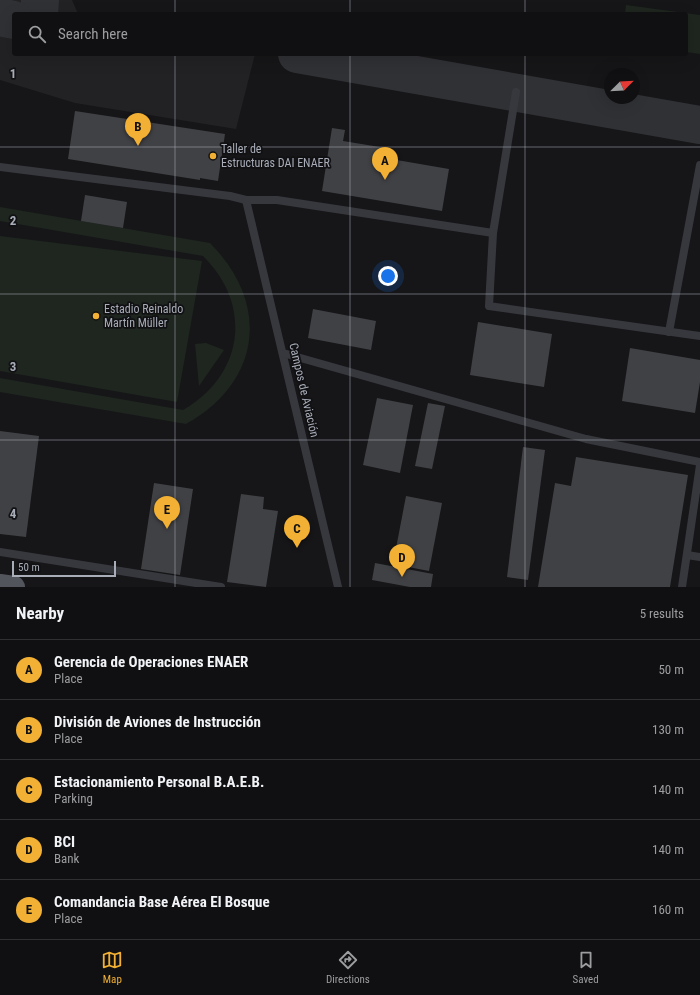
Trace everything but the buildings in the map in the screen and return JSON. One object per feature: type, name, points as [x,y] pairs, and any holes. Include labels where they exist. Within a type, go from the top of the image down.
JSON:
[{"type":"main road","points":[[0,585],[14,587]]},
{"type":"lane","points":[[516,92],[493,233],[489,306],[700,336]]},
{"type":"lane","points":[[669,332],[700,165]]},
{"type":"lane","points":[[0,167],[230,196],[246,200],[277,200],[493,233]]},
{"type":"lane","name":"Campos de Aviación","points":[[246,200],[338,587]]},
{"type":"lane","points":[[283,353],[586,439],[700,464],[682,587]]},
{"type":"lane","points":[[0,552],[221,587]]},
{"type":"lane","points":[[687,555],[700,558]]},
{"type":"shaded area","points":[[0,0],[72,0],[77,12],[12,12],[12,56],[254,56],[236,129],[75,103],[0,80]]},
{"type":"shaded area","points":[[626,5],[678,12],[625,12]]},
{"type":"shaded area","points":[[688,13],[700,15],[700,54],[688,52]]},
{"type":"shaded area","points":[[0,207],[210,243],[230,267],[243,291],[249,316],[249,341],[243,364],[230,387],[211,407],[186,424],[0,392],[0,378],[183,410],[203,395],[219,378],[229,359],[235,338],[235,317],[230,296],[219,275],[203,256],[0,221]]},
{"type":"shaded area","name":"Estadio Reinaldo Martín Müller","points":[[0,236],[202,261],[177,402],[0,371]]},
{"type":"shaded area","points":[[206,343],[224,350],[199,386],[195,344]]},
{"type":"taxiway","points":[[39,12],[40,0]]},
{"type":"taxiway","points":[[0,17],[12,20]]},
{"type":"taxiway","points":[[308,56],[700,125]]},
{"type":"place","name":"División de Aviones de Instrucción","points":[[138,146]]},
{"type":"place","name":"Taller de Estructuras DAI ENAER","points":[[213,156]]},
{"type":"place","name":"Gerencia de Operaciones ENAER","points":[[385,180]]},
{"type":"place","name":"Estadio Reinaldo Martín Müller","points":[[96,316]]},
{"type":"place","name":"Comandancia Base Aérea El Bosque","points":[[167,529]]},
{"type":"place","name":"Estacionamiento Personal B.A.E.B.","points":[[297,548]]},
{"type":"place","name":"BCI","points":[[402,577]]}]
